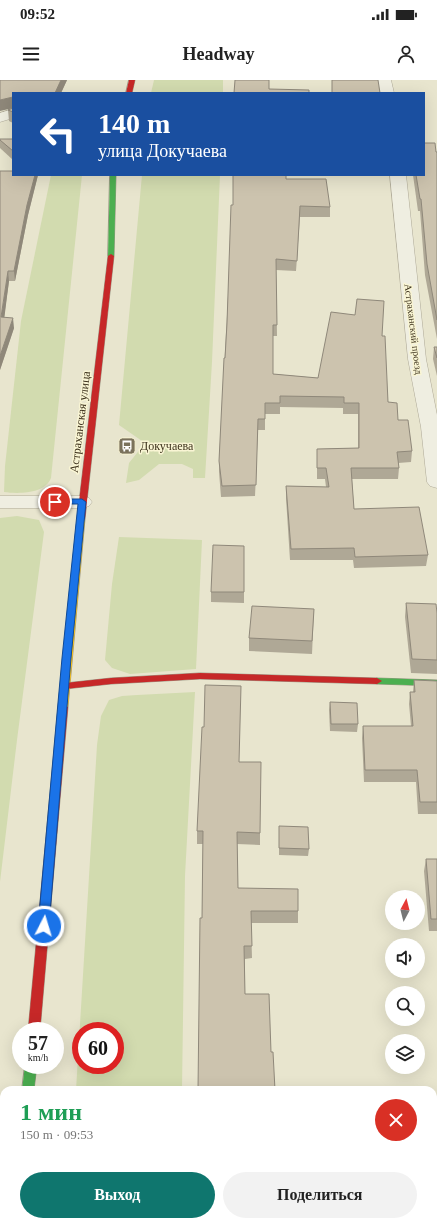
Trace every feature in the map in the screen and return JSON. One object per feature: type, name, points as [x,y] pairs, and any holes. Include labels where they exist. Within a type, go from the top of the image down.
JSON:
[{"type":"main road","points":[[129,92],[132,80]]},
{"type":"main road","name":"Астраханская улица","points":[[35,1022],[82,502],[112,248],[113,176]]},
{"type":"main road","points":[[65,686],[111,681],[200,676],[437,682]]},
{"type":"main road","points":[[28,1086],[29,1074]]},
{"type":"street","points":[[384,80],[387,92]]},
{"type":"street","points":[[0,118],[12,113]]},
{"type":"street","name":"Астраханский проезд","points":[[398,176],[416,359],[430,426],[437,482]]},
{"type":"street","points":[[0,502],[82,502]]},
{"type":"green space","points":[[154,80],[223,80],[223,92],[151,92]]},
{"type":"green space","points":[[51,176],[82,176],[51,478],[48,483],[37,490],[16,493],[4,492],[5,466],[21,321]]},
{"type":"green space","points":[[142,176],[220,176],[212,362],[205,478],[193,478],[193,469],[182,464],[159,464],[139,480],[126,483],[129,463],[141,448],[142,441],[119,425]]},
{"type":"green space","points":[[17,516],[39,520],[44,532],[0,882],[0,518]]},
{"type":"green space","points":[[119,537],[202,540],[196,669],[130,674],[112,668],[105,660],[112,584]]},
{"type":"green space","points":[[195,692],[185,876],[182,1086],[76,1086],[77,1074],[124,1074],[124,1022],[80,1022],[97,745],[101,716],[109,700],[122,696]]},
{"type":"building","points":[[0,80],[61,80],[55,92],[12,92],[12,97],[0,100]]},
{"type":"building","points":[[235,80],[269,80],[269,89],[309,90],[309,92],[234,92]]},
{"type":"building","points":[[332,80],[378,80],[380,92],[332,92]]},
{"type":"building","points":[[12,139],[12,150],[0,140]]},
{"type":"building","points":[[425,143],[435,143],[437,152],[437,320],[427,264],[416,176],[425,176]]},
{"type":"building","points":[[0,171],[12,171],[12,176],[35,176],[27,205],[14,271],[8,271],[1,317],[13,318],[0,356]]},
{"type":"building","points":[[233,176],[286,176],[286,179],[326,179],[330,207],[300,206],[297,261],[276,259],[277,325],[273,325],[273,374],[318,378],[331,312],[355,315],[357,299],[384,301],[382,336],[385,336],[388,402],[397,403],[398,420],[408,420],[412,451],[397,452],[399,468],[351,468],[354,509],[419,507],[428,555],[355,557],[354,548],[291,549],[286,486],[329,487],[326,468],[317,468],[317,449],[359,448],[359,403],[344,403],[344,397],[280,396],[280,403],[265,403],[265,419],[258,419],[256,485],[222,486],[219,461],[227,323],[231,205],[233,205]]},
{"type":"building","points":[[434,347],[437,347],[437,358]]},
{"type":"building","points":[[213,545],[244,546],[244,592],[211,592]]},
{"type":"building","points":[[406,603],[436,604],[437,660],[412,659]]},
{"type":"building","points":[[252,606],[314,609],[312,641],[249,638]]},
{"type":"building","points":[[414,680],[437,681],[437,802],[420,802],[417,770],[365,770],[363,726],[413,726],[410,692],[415,692]]},
{"type":"building","points":[[205,685],[241,686],[239,762],[261,762],[260,833],[237,832],[238,888],[298,889],[298,911],[251,911],[252,946],[244,946],[245,994],[269,994],[271,1052],[273,1052],[275,1086],[198,1086],[200,918],[202,918],[203,831],[197,831],[202,727],[204,727]]},
{"type":"building","points":[[330,702],[357,703],[358,724],[331,724]]},
{"type":"building","points":[[279,826],[308,827],[309,849],[279,848]]},
{"type":"building","points":[[426,859],[437,859],[437,919],[431,919]]},
{"type":"traffic: fast","points":[[111,256],[113,176]]},
{"type":"traffic: fast","points":[[377,681],[437,683]]},
{"type":"traffic: fast","points":[[28,1086],[30,1074]]},
{"type":"traffic: slow","points":[[63,707],[81,519]]},
{"type":"traffic: jam","points":[[129,92],[132,80]]},
{"type":"traffic: jam","points":[[81,519],[111,256]]},
{"type":"traffic: jam","points":[[65,686],[111,681],[200,676],[377,681]]},
{"type":"traffic: jam","points":[[35,1022],[63,707]]},
{"type":"place","name":"Докучаева","points":[[127,446]]},
{"type":"route","points":[[44,926],[62,708],[82,502],[55,502]]}]
